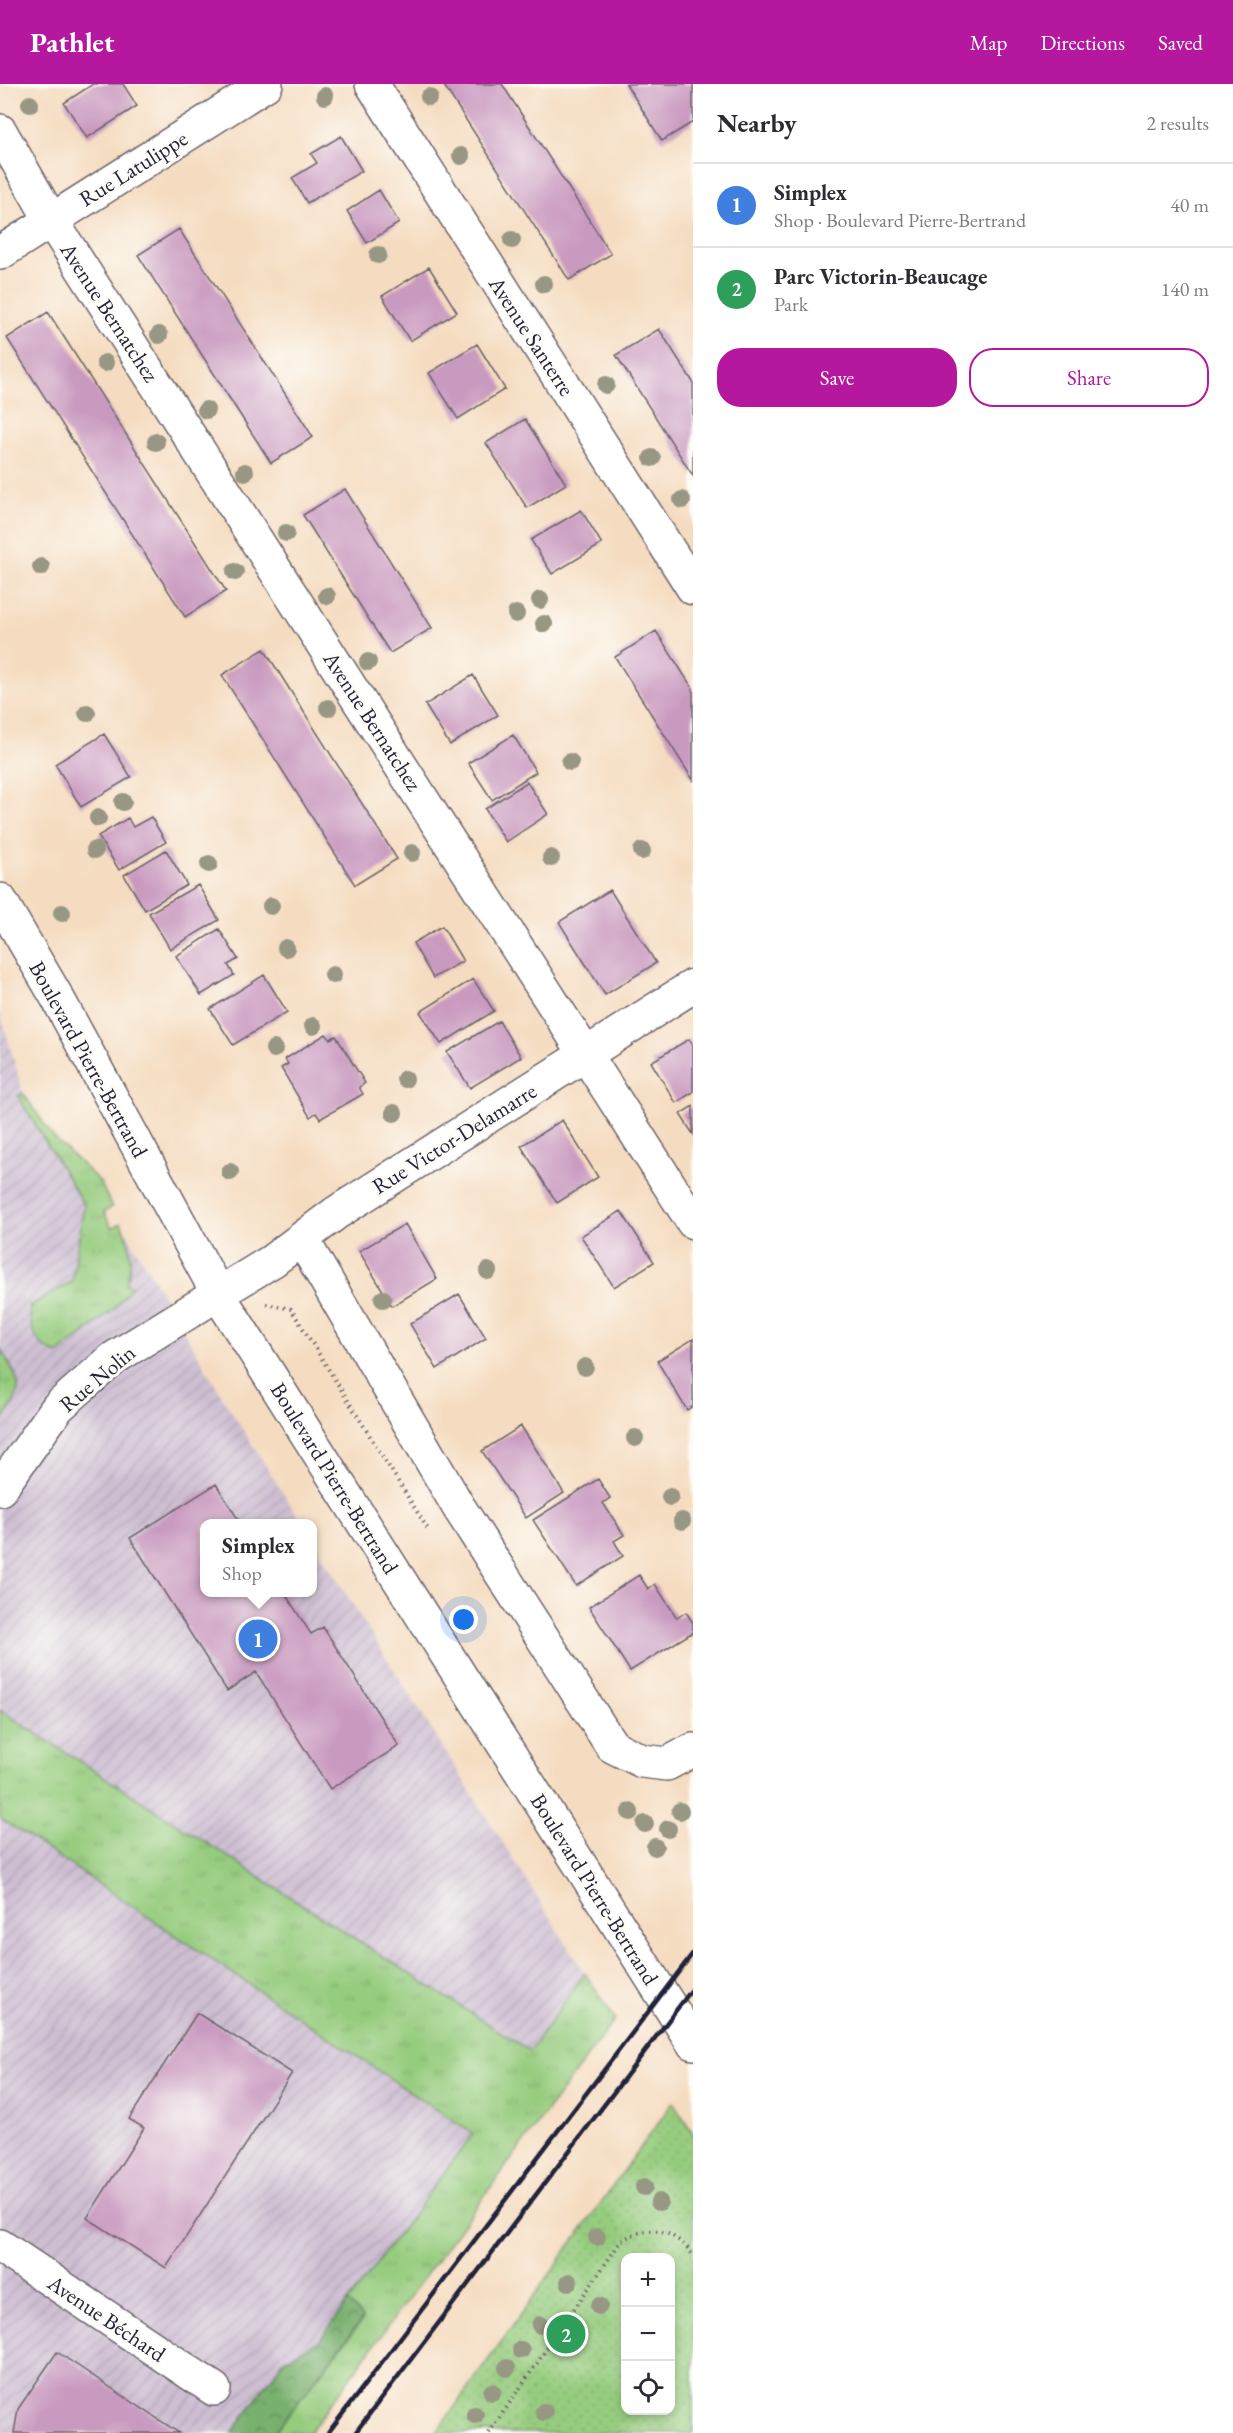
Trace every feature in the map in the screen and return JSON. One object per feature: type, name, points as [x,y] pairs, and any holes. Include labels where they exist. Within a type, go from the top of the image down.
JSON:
[{"type":"street","name":"Rue Latulippe","points":[[0,253],[266,84]]},
{"type":"street","name":"Avenue Santerre","points":[[372,84],[693,588]]},
{"type":"street","name":"Avenue Bernatchez","points":[[0,131],[51,220],[693,1222]]},
{"type":"street","name":"Boulevard Pierre-Bertrand","points":[[0,900],[58,999],[218,1294],[693,2043]]},
{"type":"street","name":"Rue Victor-Delamarre","points":[[218,1294],[302,1239],[336,1213],[693,987]]},
{"type":"street","points":[[302,1239],[458,1506],[612,1746],[642,1761],[667,1764],[693,1750]]},
{"type":"street","name":"Rue Nolin","points":[[0,1489],[58,1407],[114,1358],[218,1294]]},
{"type":"street","name":"Avenue Béchard","points":[[0,2246],[214,2389]]},
{"type":"path","points":[[291,1310],[429,1531]]},
{"type":"path","points":[[489,2433],[621,2241],[635,2232],[658,2230],[681,2240],[693,2255]]},
{"type":"shaded area","points":[[0,1011],[23,1093],[53,1137],[100,1182],[112,1207],[104,1212],[112,1227],[121,1223],[226,1403],[299,1519],[200,1519],[200,1597],[317,1597],[317,1548],[585,1973],[531,2051],[0,1710]]},
{"type":"shaded area","points":[[0,1818],[473,2135],[319,2341],[283,2361],[232,2433],[0,2433]]},
{"type":"green space","points":[[23,1093],[53,1137],[100,1182],[112,1207],[104,1212],[112,1228],[121,1223],[130,1253],[130,1268],[126,1284],[132,1286],[114,1309],[58,1354],[44,1347],[35,1336],[30,1306],[72,1282],[84,1205],[18,1096]]},
{"type":"green space","points":[[0,1348],[17,1379],[18,1386],[14,1402],[0,1425]]},
{"type":"green space","points":[[0,1710],[530,2051],[585,1973],[615,2019],[309,2433],[274,2433],[363,2319],[348,2302],[473,2134],[0,1818]]},
{"type":"green space","points":[[673,2102],[693,2133],[693,2433],[436,2433]]},
{"type":"green space","points":[[348,2302],[363,2318],[274,2433],[232,2433],[283,2361],[319,2341]]},
{"type":"building","points":[[93,84],[123,84],[137,106],[87,138],[64,103]]},
{"type":"building","points":[[443,84],[502,84],[611,254],[569,280]]},
{"type":"building","points":[[626,84],[693,84],[693,122],[662,141]]},
{"type":"building","points":[[341,136],[362,171],[307,203],[292,178],[317,163],[311,154]]},
{"type":"building","points":[[379,190],[399,223],[367,243],[347,211]]},
{"type":"building","points":[[179,229],[313,437],[271,463],[138,255]]},
{"type":"building","points":[[429,267],[457,312],[410,341],[382,296]]},
{"type":"building","points":[[48,312],[226,591],[185,617],[7,338]]},
{"type":"building","points":[[659,329],[693,382],[693,476],[616,355]]},
{"type":"building","points":[[477,344],[505,389],[458,419],[429,373]]},
{"type":"building","points":[[525,419],[566,484],[527,508],[486,443]]},
{"type":"building","points":[[345,489],[432,628],[390,653],[303,515]]},
{"type":"building","points":[[581,510],[602,544],[552,574],[531,540]]},
{"type":"building","points":[[656,631],[693,689],[693,780],[615,657]]},
{"type":"building","points":[[264,649],[397,859],[355,885],[222,675]]},
{"type":"building","points":[[473,675],[498,715],[450,745],[425,705]]},
{"type":"building","points":[[104,734],[131,777],[81,807],[55,764]]},
{"type":"building","points":[[513,735],[536,772],[492,800],[468,763]]},
{"type":"building","points":[[527,782],[548,814],[506,842],[485,809]]},
{"type":"building","points":[[151,817],[166,842],[119,870],[98,836],[128,818],[133,827]]},
{"type":"building","points":[[166,850],[187,885],[145,910],[124,875]]},
{"type":"building","points":[[198,885],[219,920],[170,949],[149,913]]},
{"type":"building","points":[[610,890],[656,963],[605,995],[559,922]]},
{"type":"building","points":[[442,926],[463,961],[433,978],[413,943]]},
{"type":"building","points":[[219,929],[238,959],[228,965],[234,975],[201,995],[176,956]]},
{"type":"building","points":[[264,975],[287,1012],[233,1045],[210,1009]]},
{"type":"building","points":[[473,979],[494,1011],[441,1044],[420,1012]]},
{"type":"building","points":[[499,1021],[521,1057],[470,1088],[447,1052]]},
{"type":"building","points":[[326,1034],[330,1039],[336,1036],[365,1083],[359,1087],[363,1094],[320,1119],[316,1113],[310,1117],[281,1068],[288,1064],[285,1059]]},
{"type":"building","points":[[689,1039],[693,1045],[693,1092],[676,1103],[651,1062]]},
{"type":"building","points":[[693,1106],[693,1134],[680,1114]]},
{"type":"building","points":[[562,1120],[598,1177],[557,1203],[521,1146]]},
{"type":"building","points":[[621,1211],[654,1262],[614,1287],[581,1236]]},
{"type":"building","points":[[405,1224],[437,1279],[392,1306],[359,1251]]},
{"type":"building","points":[[459,1294],[486,1338],[437,1369],[410,1324]]},
{"type":"building","points":[[693,1339],[693,1406],[687,1410],[657,1361]]},
{"type":"building","points":[[521,1426],[564,1493],[526,1518],[482,1451]]},
{"type":"building","points":[[598,1479],[610,1498],[603,1503],[624,1535],[614,1541],[623,1556],[576,1586],[533,1520]]},
{"type":"building","points":[[216,1484],[238,1519],[200,1519],[200,1597],[287,1597],[311,1634],[323,1627],[399,1746],[330,1789],[256,1672],[227,1691],[130,1538]]},
{"type":"building","points":[[639,1575],[648,1589],[655,1584],[677,1618],[686,1612],[693,1623],[693,1632],[630,1671],[589,1607]]},
{"type":"building","points":[[197,2013],[292,2073],[166,2268],[87,2218],[144,2128],[129,2119]]},
{"type":"building","points":[[57,2352],[179,2433],[14,2433],[18,2409]]},
{"type":"railway","points":[[328,2433],[693,1953]]},
{"type":"railway","points":[[355,2433],[693,1988]]},
{"type":"place","name":"Simplex","points":[[258,1639]]},
{"type":"place","name":"Parc Victorin-Beaucage","points":[[566,2334]]}]
